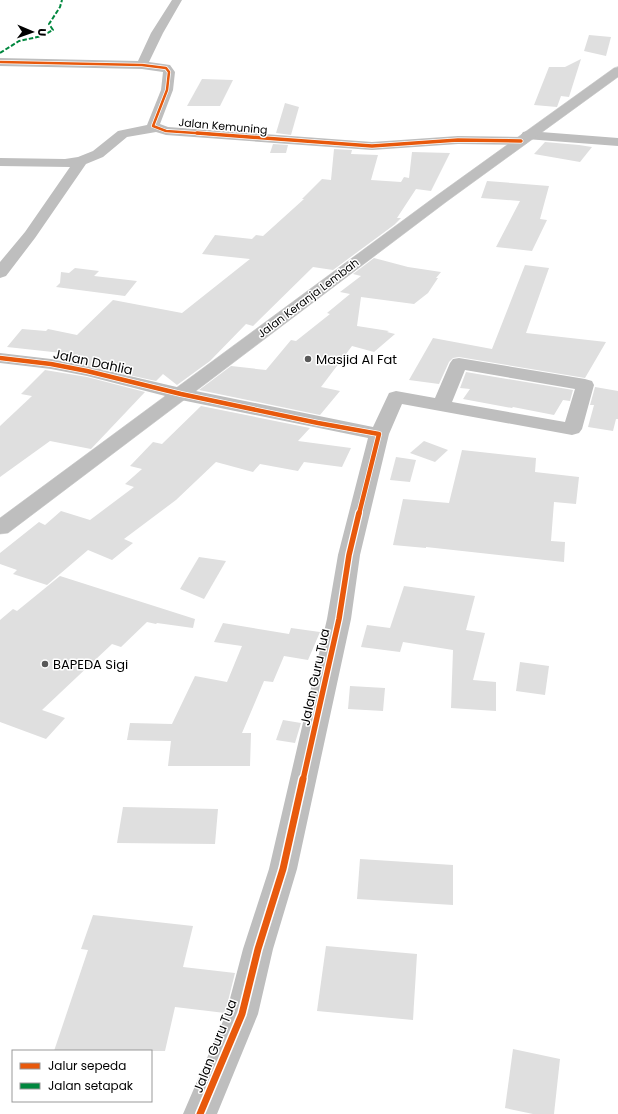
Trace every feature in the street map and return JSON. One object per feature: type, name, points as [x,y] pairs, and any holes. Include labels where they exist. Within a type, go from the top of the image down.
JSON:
[{"type":"street","points":[[142,65],[157,33],[177,0]]},
{"type":"street","points":[[0,62],[142,65],[163,68],[169,72],[167,90],[153,126],[154,128]]},
{"type":"street","name":"Jalan Keranja Lembah","points":[[0,528],[397,231],[618,71]]},
{"type":"street","name":"Jalan Kemuning","points":[[0,162],[65,163],[81,161],[98,154],[123,134],[154,128],[182,132],[365,146],[458,140],[525,138],[618,142]]},
{"type":"street","points":[[0,273],[30,235],[81,161]]},
{"type":"street","name":"Jalan Dahlia","points":[[0,358],[51,364],[87,371],[181,394]]},
{"type":"street","points":[[459,363],[585,385],[572,429],[441,406],[459,363]]},
{"type":"street","points":[[181,394],[318,424],[379,434]]},
{"type":"street","name":"Jalan Guru Tua","points":[[200,1114],[242,1014],[258,949],[283,869],[339,619],[350,555],[379,434],[396,397],[441,406]]},
{"type":"building","points":[[589,35],[611,37],[606,56],[584,51]]},
{"type":"building","points":[[581,59],[569,97],[561,96],[557,107],[534,105],[549,67],[565,67]]},
{"type":"building","points":[[202,79],[233,80],[220,106],[187,106]]},
{"type":"building","points":[[285,103],[299,107],[291,135],[276,133]]},
{"type":"building","points":[[545,142],[592,147],[580,162],[534,154]]},
{"type":"building","points":[[273,144],[288,145],[286,153],[270,153]]},
{"type":"building","points":[[334,149],[352,150],[351,154],[378,155],[371,180],[401,182],[404,177],[409,178],[412,152],[450,153],[431,191],[416,189],[397,218],[401,218],[394,225],[333,270],[313,267],[253,326],[246,324],[210,361],[177,385],[163,374],[156,381],[56,359],[62,353],[7,347],[22,329],[46,331],[48,329],[77,335],[113,300],[182,313],[250,259],[202,254],[215,235],[252,239],[256,235],[263,236],[304,199],[302,199],[322,179],[331,180]]},
{"type":"building","points":[[487,181],[549,186],[540,219],[547,220],[532,251],[496,247],[520,201],[481,198]]},
{"type":"building","points":[[374,258],[408,267],[441,272],[428,293],[414,304],[361,297],[357,326],[389,331],[387,332],[395,334],[374,352],[352,346],[321,387],[340,391],[320,415],[199,390],[231,366],[266,370],[291,340],[296,341],[330,314],[327,313],[350,294],[340,292],[361,276],[353,274]]},
{"type":"building","points":[[525,265],[549,268],[526,333],[606,342],[585,378],[459,357],[453,358],[449,362],[439,384],[409,380],[433,338],[492,349]]},
{"type":"building","points":[[75,268],[99,271],[94,276],[137,281],[125,296],[56,287],[60,283],[61,272],[69,273]]},
{"type":"building","points":[[45,370],[87,377],[145,392],[91,449],[50,441],[0,477],[0,426],[32,396],[21,394]]},
{"type":"building","points":[[466,372],[573,390],[570,401],[563,400],[554,415],[512,408],[463,399],[470,389],[460,388]]},
{"type":"building","points":[[595,387],[618,391],[618,419],[616,419],[613,431],[588,427],[594,405],[590,405]]},
{"type":"building","points":[[201,406],[310,428],[298,441],[351,448],[342,467],[304,462],[298,471],[260,464],[253,472],[216,462],[176,500],[124,539],[133,543],[112,560],[88,550],[47,585],[13,574],[17,570],[0,564],[0,553],[39,522],[45,525],[61,511],[90,520],[134,487],[125,484],[142,469],[130,466],[153,442],[162,444]]},
{"type":"building","points":[[424,441],[448,450],[435,462],[410,453]]},
{"type":"building","points":[[462,450],[536,458],[535,472],[579,477],[576,504],[554,502],[551,541],[565,542],[564,562],[426,547],[393,545],[403,499],[449,503]]},
{"type":"building","points":[[396,457],[416,460],[410,482],[390,480]]},
{"type":"building","points":[[199,557],[226,561],[204,599],[180,589]]},
{"type":"building","points":[[60,576],[195,619],[193,628],[147,622],[121,647],[112,644],[42,710],[65,718],[46,739],[0,722],[0,620],[13,609],[17,611]]},
{"type":"building","points":[[404,586],[475,596],[466,630],[485,633],[473,680],[496,682],[496,711],[451,708],[453,650],[403,642],[400,652],[361,647],[367,625],[390,628]]},
{"type":"building","points":[[223,623],[289,634],[291,628],[320,632],[308,660],[284,656],[273,682],[264,681],[242,733],[251,733],[250,766],[168,766],[171,741],[127,740],[130,723],[172,724],[195,676],[227,682],[242,646],[214,642]]},
{"type":"building","points":[[520,662],[549,666],[545,695],[516,691]]},
{"type":"building","points":[[350,686],[385,688],[383,711],[348,709]]},
{"type":"building","points":[[283,720],[301,723],[295,743],[276,740]]},
{"type":"building","points":[[123,807],[218,809],[215,844],[117,843]]},
{"type":"building","points":[[360,859],[453,865],[453,905],[357,899]]},
{"type":"building","points":[[93,915],[193,926],[183,967],[235,973],[225,1013],[175,1007],[165,1051],[54,1050],[88,950],[81,949]]},
{"type":"building","points":[[326,946],[417,954],[413,1020],[317,1011]]},
{"type":"building","points":[[513,1049],[560,1059],[554,1114],[533,1114],[505,1108]]},
{"type":"marked path","points":[[0,53],[19,41],[50,33],[53,30],[49,24],[50,21],[60,7],[62,0]]},
{"type":"cycle path","points":[[0,62],[142,65],[166,68],[169,72],[167,90],[153,126],[166,131],[372,146],[458,140],[521,141]]},
{"type":"cycle path","points":[[0,358],[51,364],[87,371],[181,394],[318,423],[379,434],[349,555],[339,619],[283,869],[258,949],[242,1014],[200,1114]]},
{"type":"place","name":"Masjid Al Fat","points":[[308,359]]},
{"type":"place","name":"BAPEDA Sigi","points":[[45,664]]}]
